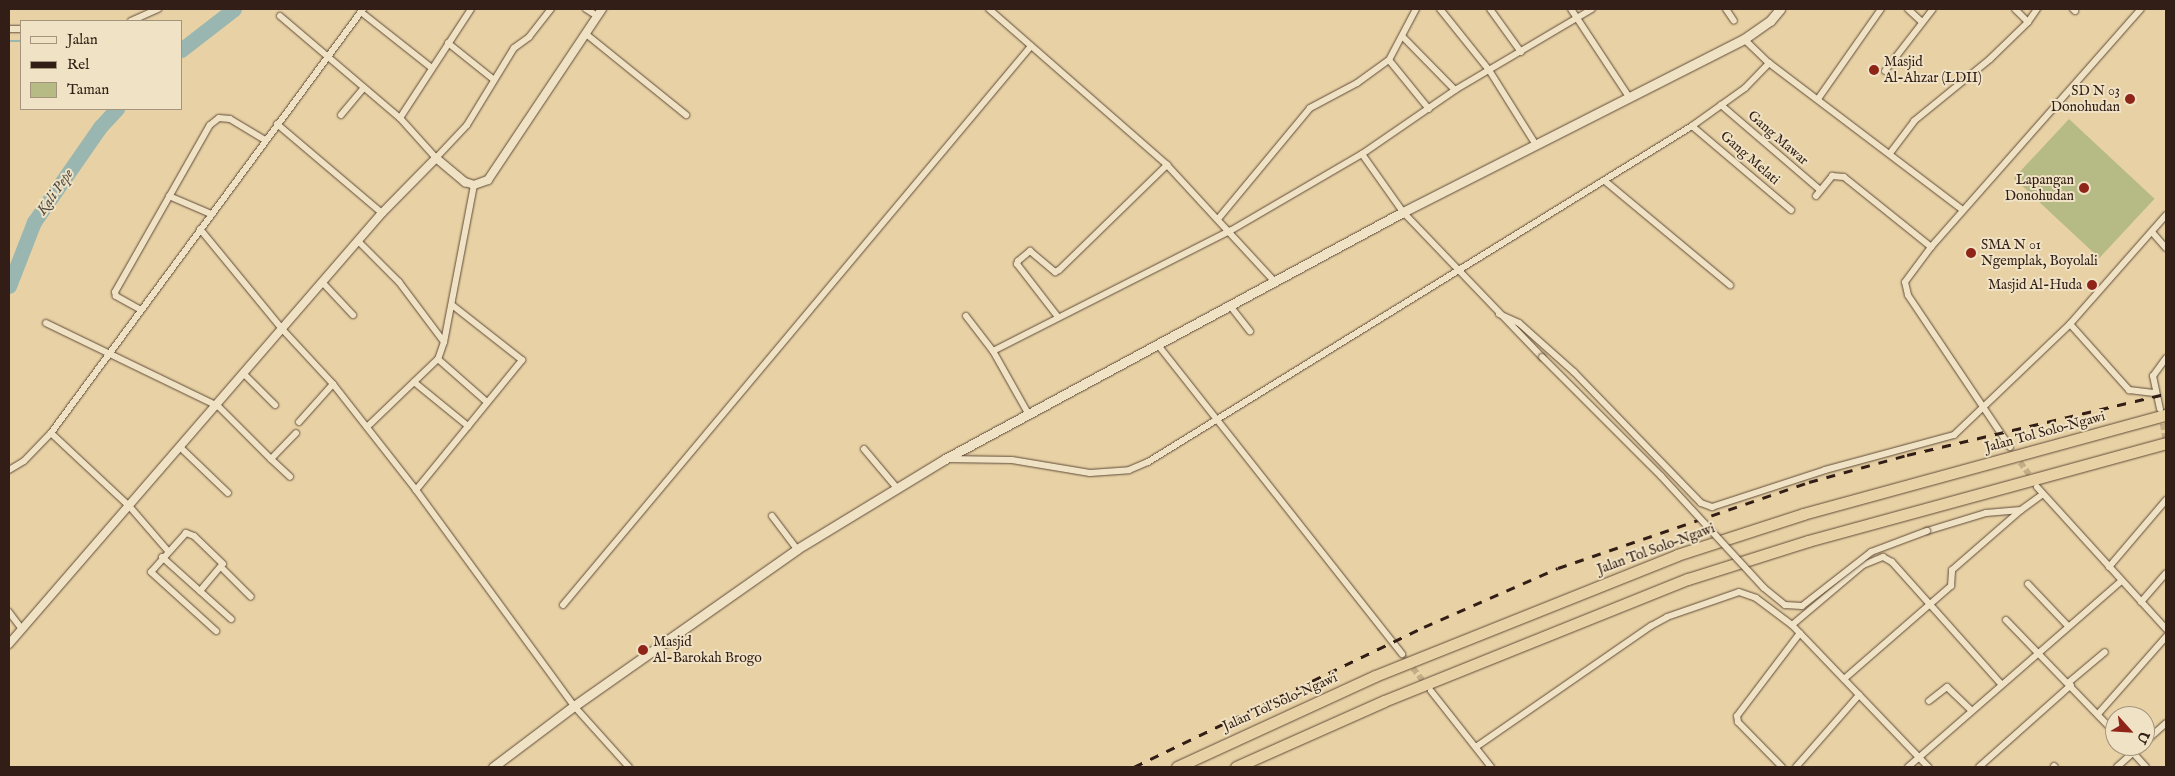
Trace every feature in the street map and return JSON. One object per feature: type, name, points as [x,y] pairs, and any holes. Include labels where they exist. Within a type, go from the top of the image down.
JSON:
[{"type":"highway","name":"Jalan Tol Solo–Ngawi","points":[[1177,767],[1375,676],[1677,555],[1803,514],[2163,412]]},
{"type":"highway","points":[[1236,767],[1384,701],[1688,579],[1808,541],[2166,443]]},
{"type":"main road","points":[[493,767],[574,706],[798,549],[945,459],[1028,413],[1231,307],[1274,281],[1403,212],[1744,38],[1770,21],[1780,9]]},
{"type":"street","points":[[133,20],[158,9]]},
{"type":"street","points":[[400,118],[471,9]]},
{"type":"street","points":[[9,644],[218,406],[382,213],[468,125],[493,79],[514,48],[529,37],[550,9]]},
{"type":"street","points":[[280,16],[400,118],[452,174],[474,185],[482,184],[494,173],[586,34],[599,12],[586,9]]},
{"type":"street","points":[[989,9],[1167,165],[1230,231],[1274,281]]},
{"type":"street","points":[[1218,219],[1310,108],[1357,82],[1389,60],[1403,37],[1416,9]]},
{"type":"street","points":[[1440,9],[1489,70],[1536,145]]},
{"type":"street","points":[[1490,9],[1521,52]]},
{"type":"street","points":[[1571,9],[1629,97]]},
{"type":"street","points":[[993,351],[1230,231],[1362,154],[1455,90],[1592,9]]},
{"type":"street","points":[[1726,9],[1734,22]]},
{"type":"street","points":[[1818,99],[1881,9]]},
{"type":"street","points":[[1908,9],[1922,22]]},
{"type":"street","points":[[1885,71],[1933,9]]},
{"type":"street","points":[[2015,9],[2028,22]]},
{"type":"street","points":[[1891,152],[1914,120],[1990,59],[2028,22],[2037,9]]},
{"type":"street","points":[[2010,447],[1905,288],[1908,275],[2141,9]]},
{"type":"street","points":[[9,470],[24,461],[51,433],[362,10],[432,68]]},
{"type":"street","points":[[586,34],[686,115]]},
{"type":"street","points":[[1403,37],[1455,90]]},
{"type":"street","points":[[1744,38],[1769,63],[1891,152],[1963,210]]},
{"type":"street","points":[[448,43],[493,79]]},
{"type":"street","points":[[563,606],[1031,46]]},
{"type":"street","points":[[1389,60],[1429,109]]},
{"type":"street","points":[[945,459],[1012,460],[1090,473],[1129,470],[1172,450],[1456,270],[1605,182],[1692,126],[1744,88],[1769,63]]},
{"type":"street","points":[[341,115],[364,88]]},
{"type":"street","name":"Gang Mawar","points":[[1720,105],[1817,192],[1832,176],[1844,177],[1931,247]]},
{"type":"street","points":[[141,310],[116,296],[115,292],[214,120],[230,119],[265,140]]},
{"type":"street","points":[[277,124],[382,213]]},
{"type":"street","name":"Gang Melati","points":[[1692,126],[1791,210]]},
{"type":"street","points":[[1362,154],[1403,212],[1456,270],[1661,476],[1764,588],[1785,605],[1802,606],[1871,552],[1928,531],[1986,513],[2020,510]]},
{"type":"street","points":[[1058,317],[1017,264],[1018,260],[1030,251],[1055,272],[1059,270],[1167,165]]},
{"type":"street","points":[[1605,182],[1730,285]]},
{"type":"street","points":[[367,427],[438,359],[452,306],[474,185]]},
{"type":"street","points":[[169,196],[212,214]]},
{"type":"street","points":[[1500,314],[1519,323],[1574,372],[1708,507],[1825,470],[1948,439],[1984,409],[2070,324],[2166,215]]},
{"type":"street","points":[[200,229],[283,330],[333,384],[416,490],[574,706],[629,767]]},
{"type":"street","points":[[2152,232],[2166,248]]},
{"type":"street","points":[[359,242],[399,282],[444,342]]},
{"type":"street","points":[[323,283],[353,315]]},
{"type":"street","points":[[416,490],[522,360],[452,306]]},
{"type":"street","points":[[1231,307],[1250,330]]},
{"type":"street","points":[[966,316],[993,351],[1028,413]]},
{"type":"street","points":[[46,323],[218,406],[290,477]]},
{"type":"street","points":[[2070,324],[2129,390],[2154,392]]},
{"type":"street","points":[[1158,345],[1402,654]]},
{"type":"street","points":[[2163,412],[2154,392],[2155,370],[2166,358]]},
{"type":"street","points":[[438,359],[487,402]]},
{"type":"street","points":[[244,374],[275,405]]},
{"type":"street","points":[[414,382],[468,426]]},
{"type":"street","points":[[299,422],[333,384]]},
{"type":"street","points":[[51,433],[130,507],[168,551]]},
{"type":"street","points":[[271,459],[296,433]]},
{"type":"street","points":[[181,448],[228,493]]},
{"type":"street","points":[[864,449],[896,488]]},
{"type":"street","points":[[2037,486],[2120,581],[2166,629]]},
{"type":"street","points":[[1844,679],[1928,602],[1951,586],[1952,570],[2020,510],[2043,494]]},
{"type":"street","points":[[2109,568],[2166,500]]},
{"type":"street","points":[[772,516],[798,549]]},
{"type":"street","points":[[200,591],[223,563],[190,533],[186,532],[152,568],[152,576],[216,631]]},
{"type":"street","points":[[162,557],[231,619]]},
{"type":"street","points":[[1792,624],[1863,565],[1877,558],[1892,562],[2001,684]]},
{"type":"street","points":[[221,567],[251,597]]},
{"type":"street","points":[[2141,602],[2166,573]]},
{"type":"street","points":[[1908,767],[2120,581]]},
{"type":"street","points":[[2028,584],[2068,626]]},
{"type":"street","points":[[1476,747],[1667,618],[1739,592],[1756,598],[1792,624],[1928,767]]},
{"type":"street","points":[[9,612],[22,629]]},
{"type":"street","points":[[2006,620],[2105,722]]},
{"type":"street","points":[[1782,767],[1736,719],[1739,712],[1800,633]]},
{"type":"street","points":[[2098,714],[2166,637]]},
{"type":"street","points":[[1979,767],[2105,652]]},
{"type":"street","points":[[1929,701],[1947,687],[1971,710]]},
{"type":"street","points":[[1431,691],[1491,767]]},
{"type":"street","points":[[1796,767],[1859,695]]},
{"type":"street","points":[[2155,733],[2166,723]]},
{"type":"street","points":[[2117,767],[2130,756]]},
{"type":"street","points":[[2136,756],[2146,767]]},
{"type":"green space","name":"Lapangan Donohudan","points":[[2069,119],[2155,199],[2099,258],[2014,178]]},
{"type":"waterway","name":"Kali Pepe","points":[[182,49],[234,9]]},
{"type":"waterway","points":[[9,41],[20,41]]},
{"type":"waterway","name":"Kali Pepe","points":[[9,286],[34,222],[100,127],[116,110]]},
{"type":"tunnel","points":[[2161,415],[2166,441]]},
{"type":"tunnel","points":[[2015,455],[2034,481]]},
{"type":"tunnel","points":[[1402,654],[1427,686]]},
{"type":"railway","points":[[1134,767],[1424,627],[1558,568],[1809,482],[1907,455],[2166,394]]},
{"type":"place","name":"Masjid Al-Ahzar (LDII)","points":[[1874,70]]},
{"type":"place","name":"SD N 03 Donohudan","points":[[2130,99]]},
{"type":"place","name":"Lapangan Donohudan","points":[[2084,188]]},
{"type":"place","name":"SMA N 01 Ngemplak, Boyolali","points":[[1971,253]]},
{"type":"place","name":"Masjid Al-Huda","points":[[2092,285]]},
{"type":"place","name":"Masjid Al-Barokah Brogo","points":[[643,650]]}]
